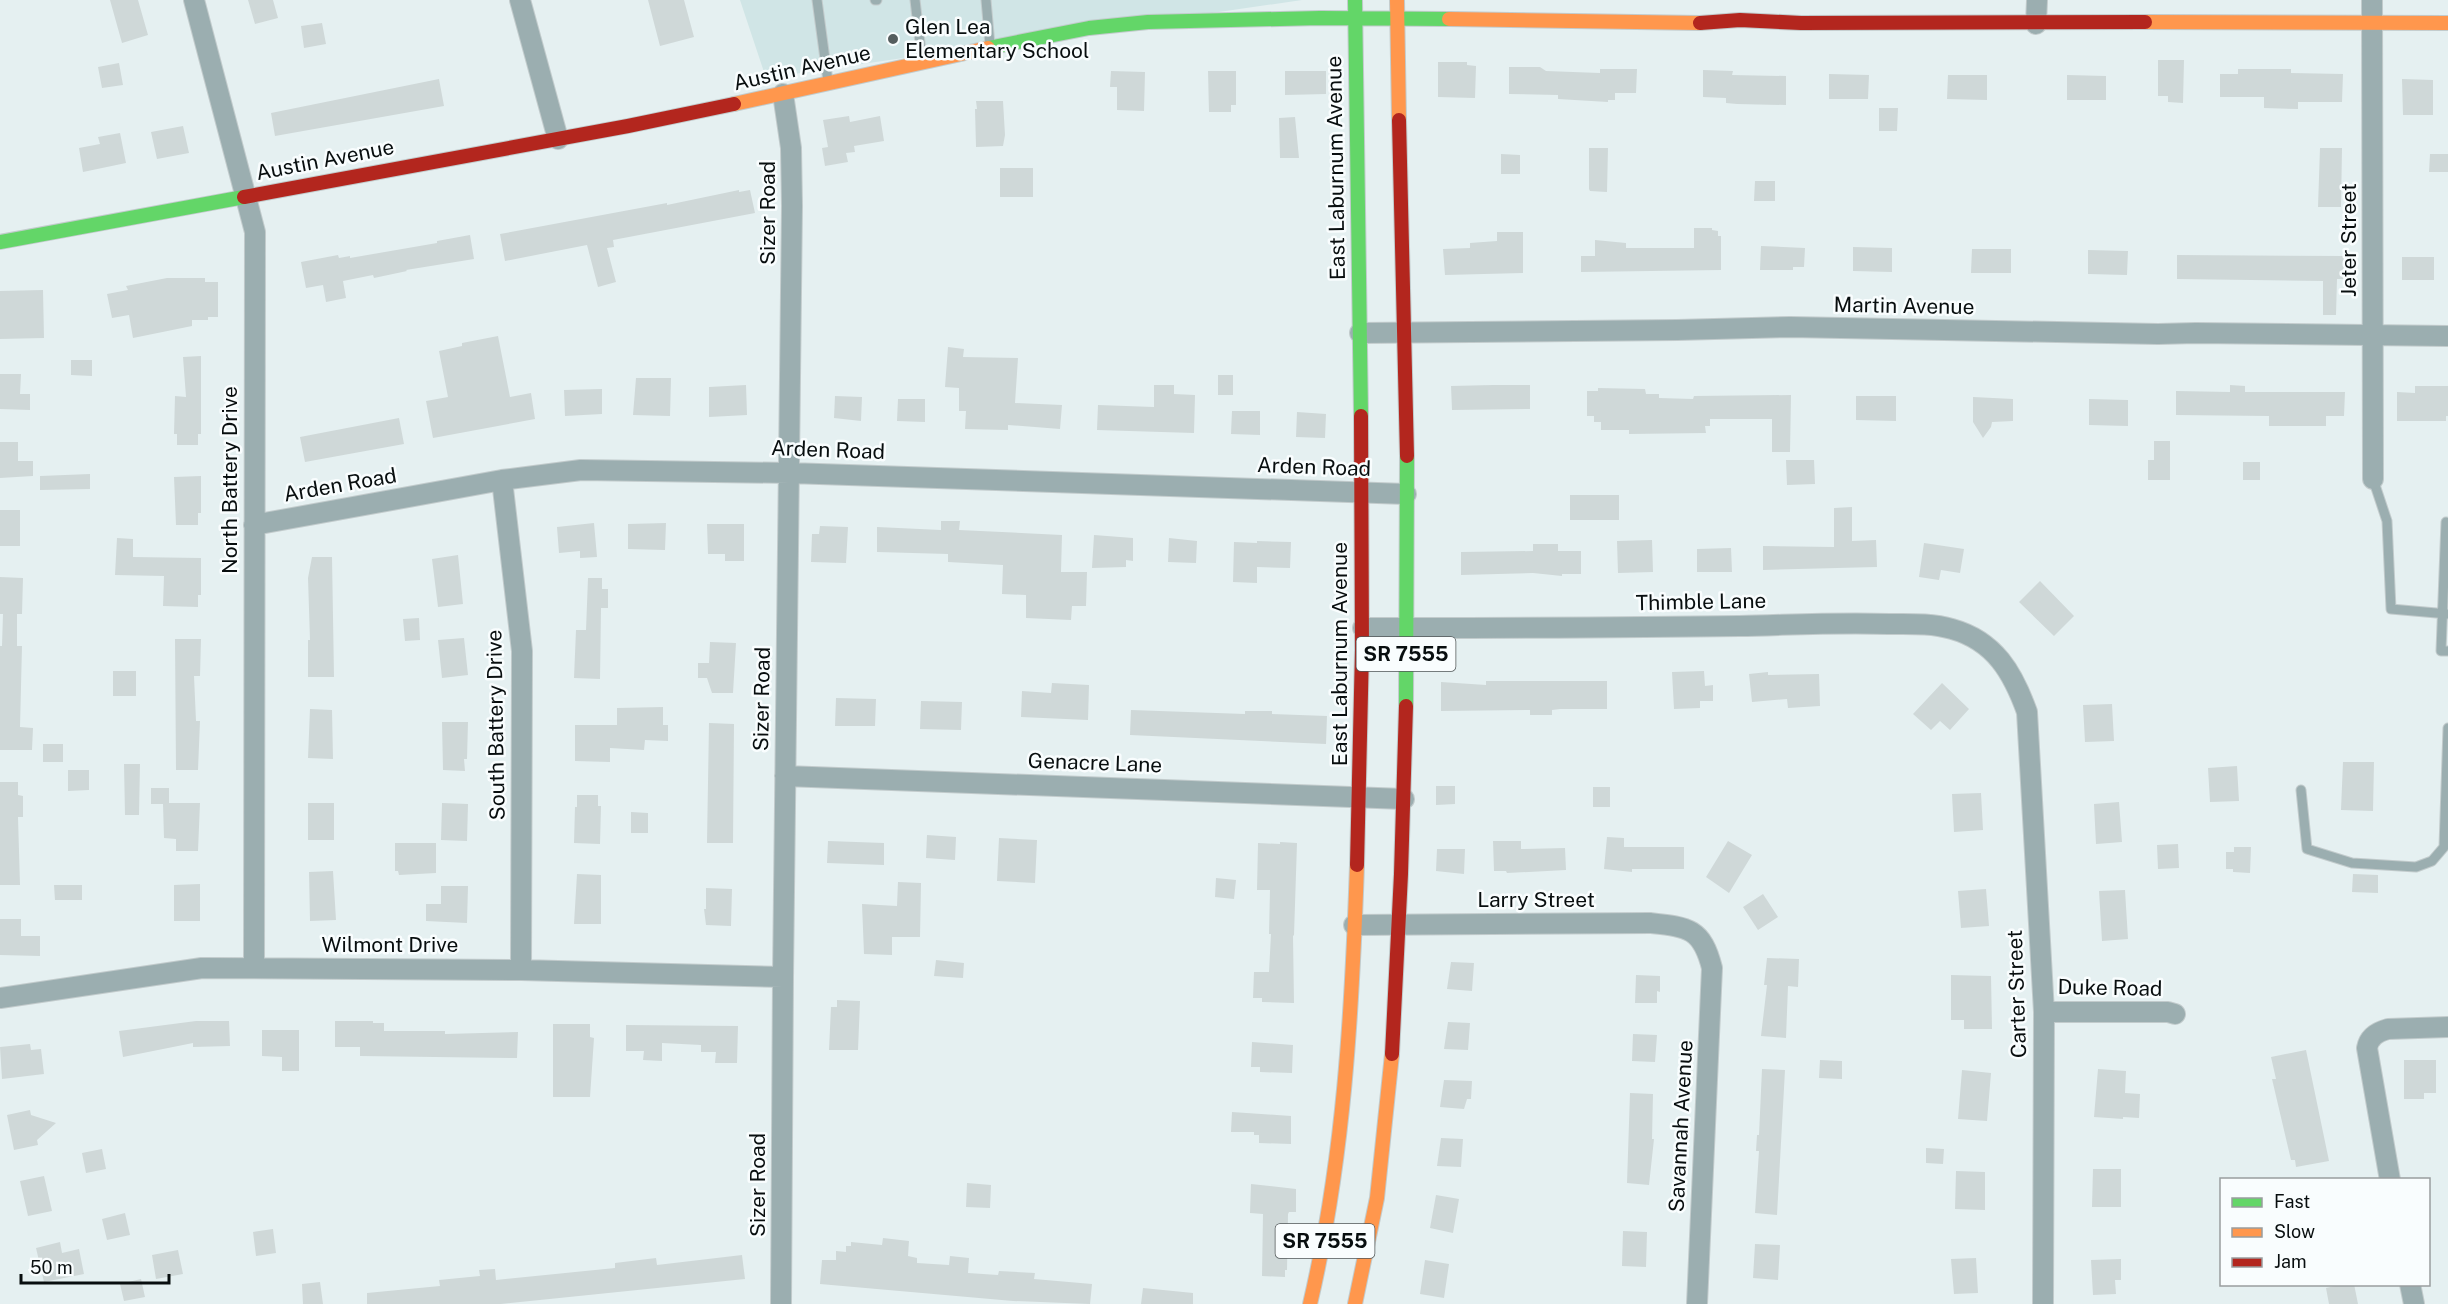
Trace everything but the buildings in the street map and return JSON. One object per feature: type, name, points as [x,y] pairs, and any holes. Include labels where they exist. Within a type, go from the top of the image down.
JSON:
[{"type":"main road","name":"East Laburnum Avenue","points":[[1310,1304],[1329,1219],[1340,1144],[1349,1034],[1360,797],[1363,628],[1355,0]]},
{"type":"main road","name":"SR 7555","points":[[1355,1304],[1372,1225],[1383,1154],[1399,925],[1404,799],[1405,332],[1397,0]]},
{"type":"main road","name":"Austin Avenue","points":[[0,242],[558,139],[783,94],[1089,28],[1148,22],[1228,19],[1355,19],[2036,24],[2448,23]]},
{"type":"street","name":"North Battery Drive","points":[[194,0],[255,232],[254,969]]},
{"type":"street","points":[[520,0],[558,139]]},
{"type":"street","points":[[2036,24],[2037,0]]},
{"type":"street","name":"Jeter Street","points":[[2372,0],[2373,479]]},
{"type":"street","name":"Sizer Road","points":[[781,1304],[790,473],[791,148],[783,94]]},
{"type":"street","name":"Martin Avenue","points":[[1360,333],[1790,327],[2158,334],[2448,336]]},
{"type":"street","name":"Arden Road","points":[[254,525],[502,480],[581,470],[790,473],[1406,494]]},
{"type":"street","name":"South Battery Drive","points":[[502,480],[522,651],[521,970]]},
{"type":"street","name":"Thimble Lane","points":[[1363,628],[1923,624],[1952,628],[1972,636],[1996,655],[2017,683]]},
{"type":"street","name":"Carter Street","points":[[2017,683],[2027,712],[2044,1012],[2043,1304]]},
{"type":"street","name":"Genacre Lane","points":[[785,776],[1404,799]]},
{"type":"street","name":"Larry Street","points":[[1354,925],[1650,923],[1676,926],[1692,932],[1708,950]]},
{"type":"street","name":"Savannah Avenue","points":[[1697,1304],[1712,968],[1708,950]]},
{"type":"street","name":"Wilmont Drive","points":[[0,998],[202,968],[521,970],[783,976]]},
{"type":"street","name":"Duke Road","points":[[2044,1012],[2168,1012],[2175,1014]]},
{"type":"street","points":[[2390,1178],[2367,1048],[2372,1038],[2388,1029],[2448,1027]]},
{"type":"street","points":[[2410,1286],[2414,1304]]},
{"type":"lane","points":[[817,0],[828,84]]},
{"type":"lane","points":[[915,0],[922,63]]},
{"type":"lane","points":[[986,0],[990,48]]},
{"type":"lane","points":[[2373,479],[2387,521],[2391,609],[2445,614]]},
{"type":"lane","points":[[2446,522],[2445,614],[2441,651],[2448,651]]},
{"type":"lane","points":[[2301,790],[2307,849],[2352,863],[2416,867],[2432,861],[2444,847],[2448,728]]},
{"type":"shaded area","name":"Glen Lea Elementary School","points":[[740,0],[1302,0],[766,78]]},
{"type":"traffic: fast","points":[[1355,0],[1361,416]]},
{"type":"traffic: fast","points":[[988,48],[1089,28],[1148,22],[1320,18],[1449,19]]},
{"type":"traffic: fast","points":[[0,242],[244,197]]},
{"type":"traffic: fast","points":[[1406,706],[1407,456]]},
{"type":"traffic: slow","points":[[1397,0],[1399,120]]},
{"type":"traffic: slow","points":[[1449,19],[1700,23]]},
{"type":"traffic: slow","points":[[2145,22],[2448,23]]},
{"type":"traffic: slow","points":[[734,104],[988,48]]},
{"type":"traffic: slow","points":[[1310,1304],[1331,1195],[1344,1086],[1357,865]]},
{"type":"traffic: slow","points":[[1355,1304],[1377,1198],[1392,1054]]},
{"type":"traffic: jam","points":[[1700,23],[1740,20],[1801,23],[2145,22]]},
{"type":"traffic: jam","points":[[244,197],[628,126],[734,104]]},
{"type":"traffic: jam","points":[[1399,120],[1407,456]]},
{"type":"traffic: jam","points":[[1357,865],[1362,650],[1361,416]]},
{"type":"traffic: jam","points":[[1392,1054],[1406,706]]},
{"type":"place","name":"Glen Lea Elementary School","points":[[893,39]]}]
